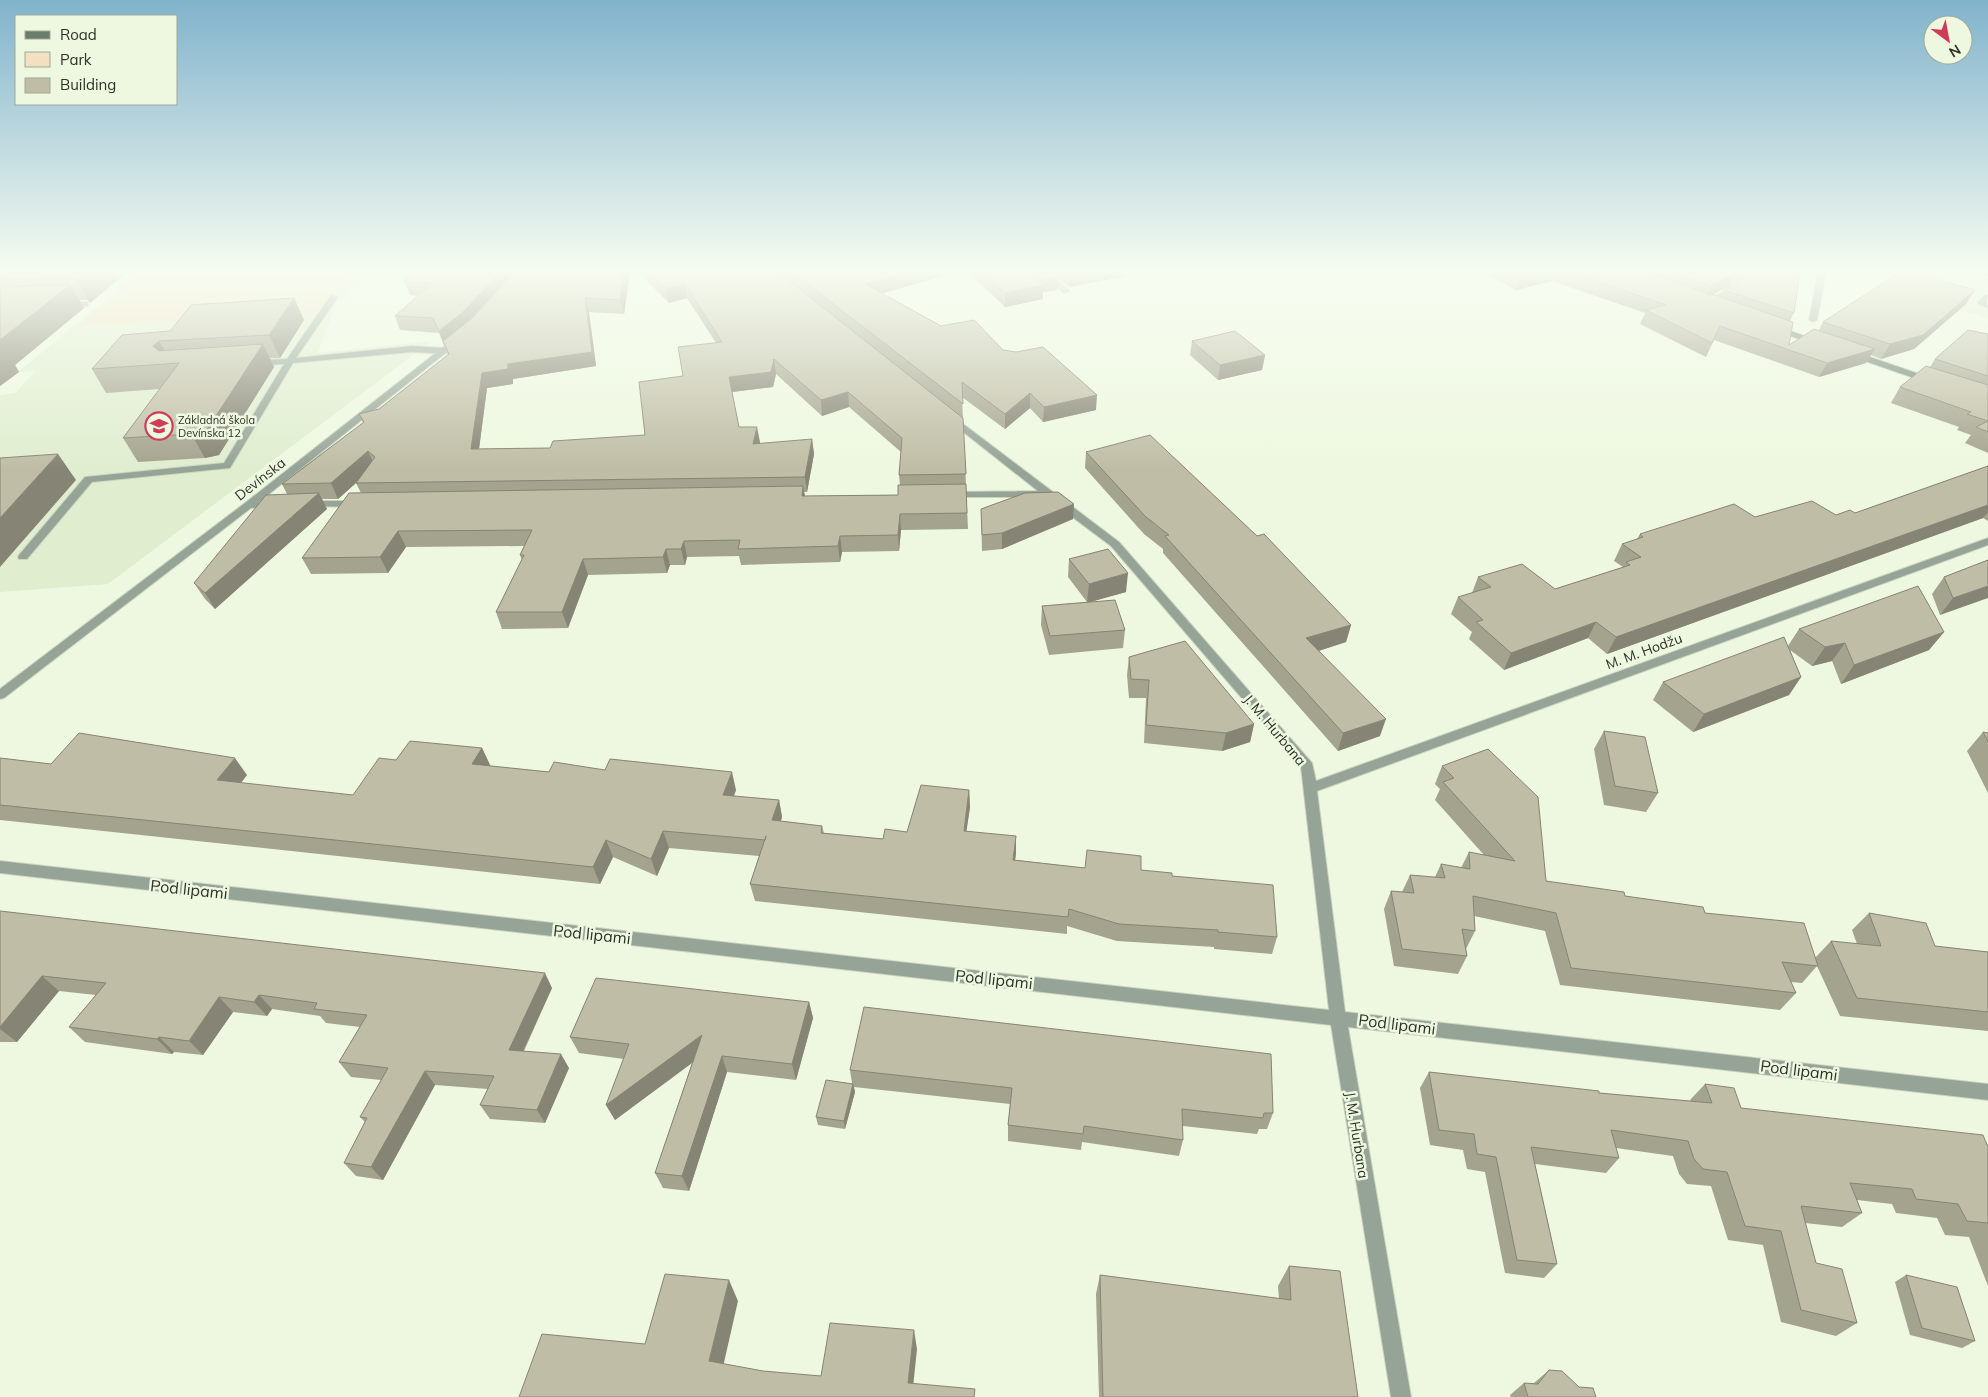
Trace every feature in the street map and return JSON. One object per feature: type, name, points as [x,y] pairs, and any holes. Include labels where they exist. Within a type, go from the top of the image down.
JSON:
[{"type":"main road","points":[[1802,337],[1828,346]]},
{"type":"main road","points":[[1846,352],[1941,384]]},
{"type":"street","points":[[23,557],[89,479],[226,466],[306,337]]},
{"type":"street","name":"Devínska","points":[[0,695],[249,505],[462,337]]},
{"type":"street","points":[[251,363],[412,349],[445,351]]},
{"type":"street","name":"J. M. Hurbana","points":[[939,408],[1115,544],[1307,766],[1338,1017],[1401,1397]]},
{"type":"street","points":[[939,495],[1048,494]]},
{"type":"street","points":[[249,505],[365,503]]},
{"type":"street","name":"M. M. Hodžu","points":[[1310,789],[1988,541]]},
{"type":"street","name":"Pod lipami","points":[[0,867],[1988,1092]]},
{"type":"shaded area","name":"Základná škola Devínska 12","points":[[60,337],[324,337],[318,353],[432,341],[108,584],[0,592],[0,395],[15,393],[36,371],[18,372]]},
{"type":"building","points":[[120,337],[229,337],[159,341],[153,346],[159,351],[263,344],[206,431],[191,434],[123,438],[179,363],[92,369]]},
{"type":"building","points":[[448,337],[590,337],[592,352],[508,364],[508,369],[482,373],[471,449],[550,448],[553,441],[645,435],[639,382],[683,376],[678,347],[722,342],[719,337],[861,337],[963,418],[966,474],[899,475],[902,438],[848,392],[821,400],[774,359],[771,372],[729,377],[739,427],[757,427],[753,444],[812,439],[805,477],[356,483],[375,457],[368,451],[331,483],[282,484],[364,422],[359,414],[379,409],[449,354],[443,341]]},
{"type":"building","points":[[876,337],[991,337],[1003,350],[1016,352],[1043,347],[1097,395],[1044,407],[1030,393],[1005,414],[962,382],[963,404]]},
{"type":"building","points":[[1208,337],[1243,337],[1265,355],[1220,365],[1192,341]]},
{"type":"building","points":[[1700,337],[1715,337],[1712,343]]},
{"type":"building","points":[[1752,337],[1790,337],[1789,345],[1801,337],[1839,337],[1875,349],[1827,363]]},
{"type":"building","points":[[1869,337],[1915,337],[1890,344]]},
{"type":"building","points":[[1960,337],[1988,337],[1988,376],[1935,359]]},
{"type":"building","points":[[1926,366],[1988,385],[1988,421],[1967,414],[1971,412],[1900,387]]},
{"type":"building","points":[[1988,421],[1988,432],[1976,427]]},
{"type":"building","points":[[1150,435],[1257,536],[1264,534],[1351,625],[1306,638],[1386,719],[1343,733],[1165,536],[1169,535],[1146,517],[1086,452]]},
{"type":"building","points":[[58,454],[0,518],[0,458]]},
{"type":"building","points":[[1988,466],[1988,505],[1616,637],[1596,622],[1511,653],[1476,622],[1483,620],[1458,597],[1491,587],[1478,577],[1522,564],[1555,589],[1630,565],[1626,562],[1641,557],[1622,544],[1643,537],[1640,534],[1734,504],[1755,517],[1812,501],[1836,515],[1850,510],[1855,513]]},
{"type":"building","points":[[966,484],[967,513],[900,514],[898,535],[840,536],[838,546],[738,549],[740,540],[684,541],[681,549],[666,549],[663,557],[583,559],[562,612],[496,612],[524,555],[520,555],[532,530],[398,531],[380,557],[302,558],[349,493],[803,486],[802,496],[898,495],[898,485]]},
{"type":"building","points":[[1058,492],[1074,504],[1002,533],[982,535],[981,509],[1025,493]]},
{"type":"building","points":[[319,493],[205,593],[194,583],[266,495]]},
{"type":"building","points":[[1108,549],[1128,573],[1089,584],[1069,559]]},
{"type":"building","points":[[1988,560],[1988,586],[1953,598],[1944,577]]},
{"type":"building","points":[[1918,586],[1944,632],[1854,665],[1845,643],[1825,647],[1799,629]]},
{"type":"building","points":[[1115,600],[1125,630],[1050,636],[1042,606]]},
{"type":"building","points":[[1784,637],[1801,677],[1704,714],[1663,682]]},
{"type":"building","points":[[1185,641],[1254,724],[1226,733],[1146,725],[1149,680],[1131,679],[1129,657]]},
{"type":"building","points":[[1604,731],[1645,737],[1658,793],[1615,786]]},
{"type":"building","points":[[1983,732],[1988,733],[1988,741]]},
{"type":"building","points":[[79,733],[235,758],[217,780],[353,795],[379,758],[396,760],[410,741],[482,748],[472,764],[549,772],[554,762],[605,770],[610,759],[732,772],[723,795],[779,800],[772,820],[822,826],[821,833],[883,839],[885,829],[907,832],[921,785],[969,790],[964,831],[1016,836],[1013,860],[1085,868],[1087,850],[1141,856],[1141,870],[1172,873],[1172,876],[1273,885],[1277,937],[1218,932],[1218,930],[1119,924],[1069,909],[1068,917],[750,884],[765,840],[663,831],[651,859],[606,840],[593,867],[0,805],[0,758],[51,764]]},
{"type":"building","points":[[1488,749],[1538,797],[1546,881],[1624,892],[1625,896],[1703,907],[1705,913],[1804,923],[1818,966],[1782,962],[1796,993],[1571,968],[1556,913],[1473,896],[1475,931],[1462,929],[1467,956],[1402,949],[1391,891],[1414,893],[1410,875],[1445,878],[1441,864],[1470,869],[1469,852],[1515,861],[1443,782],[1454,778],[1442,766]]},
{"type":"building","points":[[0,911],[545,973],[509,1050],[561,1054],[537,1110],[480,1105],[494,1076],[425,1071],[371,1167],[344,1163],[367,1118],[360,1117],[388,1068],[339,1062],[367,1015],[314,1009],[317,1003],[259,995],[254,1002],[219,997],[189,1041],[159,1037],[157,1039],[69,1027],[106,983],[42,976],[0,1027]]},
{"type":"building","points":[[1869,913],[1926,923],[1935,946],[1988,952],[1988,1012],[1857,998],[1831,941],[1881,946]]},
{"type":"building","points":[[596,978],[809,1002],[792,1064],[722,1056],[682,1176],[655,1173],[702,1035],[606,1105],[629,1044],[570,1037]]},
{"type":"building","points":[[864,1007],[1271,1054],[1273,1113],[1264,1113],[1263,1118],[1182,1109],[1183,1140],[1084,1126],[1083,1134],[1008,1125],[1012,1088],[850,1070]]},
{"type":"building","points":[[1429,1072],[1599,1091],[1599,1093],[1712,1103],[1705,1084],[1734,1088],[1741,1108],[1983,1135],[1988,1147],[1988,1223],[1967,1221],[1958,1204],[1916,1199],[1912,1189],[1850,1183],[1862,1213],[1801,1206],[1816,1263],[1842,1269],[1857,1323],[1801,1310],[1781,1231],[1745,1226],[1727,1172],[1703,1169],[1694,1159],[1688,1141],[1611,1130],[1619,1158],[1531,1147],[1557,1264],[1517,1260],[1496,1157],[1477,1154],[1474,1134],[1439,1130]]},
{"type":"building","points":[[826,1080],[853,1084],[844,1121],[816,1117]]},
{"type":"building","points":[[1289,1266],[1340,1271],[1358,1397],[1103,1397],[1100,1275],[1291,1300]]},
{"type":"building","points":[[665,1274],[729,1280],[709,1361],[763,1371],[821,1376],[830,1323],[914,1330],[908,1383],[975,1389],[974,1397],[519,1397],[542,1334],[645,1344]]},
{"type":"building","points":[[1906,1275],[1957,1287],[1975,1341],[1922,1328]]},
{"type":"building","points":[[1549,1370],[1562,1371],[1579,1387],[1593,1388],[1596,1397],[1528,1397],[1524,1383],[1538,1384]]},
{"type":"place","name":"Základná škola Devínska 12","points":[[159,426]]}]
